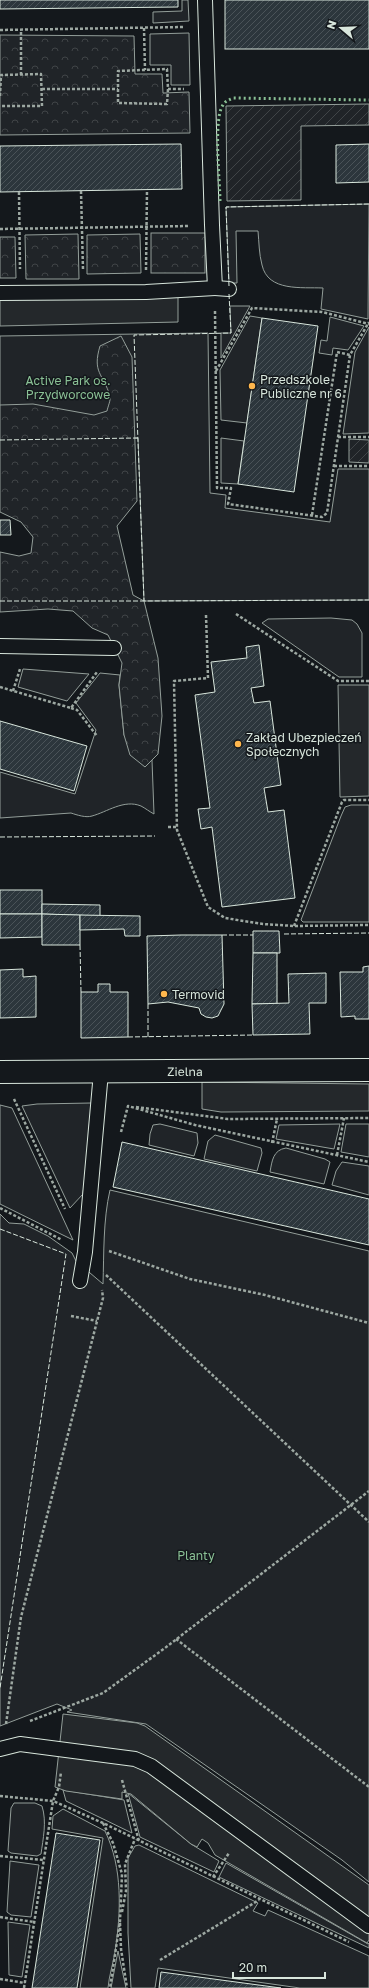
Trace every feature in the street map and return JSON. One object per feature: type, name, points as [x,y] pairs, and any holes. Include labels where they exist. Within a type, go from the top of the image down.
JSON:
[{"type":"street","name":"Zielna","points":[[6,1072],[369,1070]]},
{"type":"lane","points":[[0,293],[146,292],[222,289],[212,225],[205,0]]},
{"type":"lane","points":[[0,646],[114,648]]},
{"type":"lane","points":[[80,1281],[85,1252],[100,1100],[101,1072]]},
{"type":"lane","points":[[0,1750],[20,1744],[135,1759],[151,1766],[369,1926]]},
{"type":"path","points":[[0,30],[206,27]]},
{"type":"path","points":[[144,28],[145,70]]},
{"type":"path","points":[[21,30],[21,75]]},
{"type":"path","points":[[167,69],[168,89],[167,104],[118,103],[118,71],[167,69]]},
{"type":"path","points":[[0,96],[1,75],[41,74],[42,106],[0,106]]},
{"type":"path","points":[[168,89],[208,88]]},
{"type":"path","points":[[42,89],[118,89]]},
{"type":"path","points":[[146,292],[147,190]]},
{"type":"path","points":[[81,191],[83,292]]},
{"type":"path","points":[[19,192],[20,293]]},
{"type":"path","points":[[0,229],[212,225]]},
{"type":"path","points":[[216,333],[216,372],[217,488],[231,488],[228,504],[322,517],[327,513],[350,354],[369,323],[322,312],[252,308],[216,372]]},
{"type":"path","points":[[312,516],[337,352],[350,354]]},
{"type":"path","points":[[338,437],[369,437]]},
{"type":"path","points":[[334,466],[369,466]]},
{"type":"path","points":[[236,614],[338,681],[369,682]]},
{"type":"path","points":[[206,615],[208,678],[174,682],[177,827],[208,907],[225,918],[294,926],[369,926]]},
{"type":"path","points":[[71,708],[97,674],[100,648]]},
{"type":"path","points":[[0,687],[77,710],[97,736]]},
{"type":"path","points":[[294,926],[342,802],[344,800],[369,800]]},
{"type":"path","points":[[168,827],[177,827]]},
{"type":"path","points":[[6,1072],[14,1100],[85,1252],[99,1268],[369,1522]]},
{"type":"path","points":[[7,1100],[22,1100]]},
{"type":"path","points":[[100,1100],[128,1106],[195,1126],[369,1162]]},
{"type":"path","points":[[128,1106],[228,1119],[369,1118]]},
{"type":"path","points":[[120,1135],[128,1106]]},
{"type":"path","points":[[337,1155],[344,1118]]},
{"type":"path","points":[[272,1143],[277,1119]]},
{"type":"path","points":[[0,1208],[85,1252]]},
{"type":"path","points":[[105,1250],[190,1279],[265,1295],[369,1323]]},
{"type":"path","points":[[5,1731],[21,1617],[102,1298],[99,1268]]},
{"type":"path","points":[[71,1316],[97,1321]]},
{"type":"path","points":[[26,1723],[103,1693],[369,1491]]},
{"type":"path","points":[[176,1639],[369,1787]]},
{"type":"path","points":[[24,1988],[53,1801],[59,1787],[65,1750]]},
{"type":"path","points":[[114,1757],[128,1799],[139,1842]]},
{"type":"path","points":[[0,1796],[53,1801],[103,1823],[213,1878],[355,1945]]},
{"type":"path","points":[[103,1823],[113,1843],[122,1874],[120,1921],[127,1988]]},
{"type":"path","points":[[213,1878],[242,1833]]},
{"type":"path","points":[[110,1988],[126,1891],[125,1864],[135,1839]]},
{"type":"path","points":[[0,1856],[44,1860]]},
{"type":"path","points":[[160,1960],[260,1900]]},
{"type":"path","points":[[0,1917],[34,1922]]},
{"type":"path","points":[[0,1979],[24,1983]]},
{"type":"green space","points":[[182,0],[188,0],[189,21],[153,23],[153,12],[182,11]]},
{"type":"green space","points":[[189,33],[190,85],[171,85],[171,65],[150,65],[150,34]]},
{"type":"green space","points":[[0,35],[134,36],[135,74],[162,74],[163,93],[189,92],[190,133],[0,135]]},
{"type":"green space","points":[[369,104],[369,125],[301,126],[301,200],[227,201],[226,106]]},
{"type":"green space","points":[[369,204],[368,319],[321,309],[323,288],[287,286],[278,284],[271,280],[265,274],[262,265],[258,231],[236,231],[237,283],[229,283],[226,207]]},
{"type":"green space","points":[[151,233],[205,233],[205,273],[151,273]]},
{"type":"green space","points":[[78,234],[79,279],[26,279],[25,235]]},
{"type":"green space","points":[[140,234],[141,273],[87,274],[87,235]]},
{"type":"green space","points":[[0,237],[15,237],[16,278],[0,278]]},
{"type":"green space","points":[[230,306],[250,306],[221,358],[221,333],[231,333]]},
{"type":"green space","points":[[250,316],[262,318],[247,423],[221,420],[220,370]]},
{"type":"green space","points":[[330,317],[364,326],[348,350],[333,348],[332,355],[319,353],[321,340],[327,341]]},
{"type":"green space","points":[[369,327],[369,433],[343,434],[355,352]]},
{"type":"green space","name":"Active Park os. Przydworcowe","points":[[208,333],[210,493],[226,495],[225,508],[330,522],[338,469],[369,469],[369,600],[144,601],[138,438],[0,440],[0,336]]},
{"type":"green space","points":[[121,336],[132,357],[137,501],[117,526],[133,595],[144,601],[158,658],[162,716],[158,754],[145,767],[130,755],[124,735],[119,685],[122,663],[108,635],[92,628],[73,611],[48,609],[0,612],[0,552],[19,556],[31,553],[33,537],[21,522],[0,512],[0,405],[33,404],[94,415],[107,411],[110,396],[99,372],[97,362],[98,355],[100,346]]},
{"type":"green space","points":[[221,438],[244,441],[238,484],[221,483]]},
{"type":"green space","points":[[349,439],[369,440],[369,463],[349,462]]},
{"type":"green space","points":[[331,618],[352,620],[357,624],[362,633],[362,677],[339,677],[262,623],[268,619]]},
{"type":"green space","points":[[23,669],[89,674],[67,701],[18,687]]},
{"type":"green space","points":[[100,673],[120,675],[119,685],[124,735],[145,767],[152,760],[154,814],[141,806],[128,804],[90,817],[71,813],[0,818],[0,772],[75,794],[96,730],[76,703]]},
{"type":"green space","points":[[351,805],[369,805],[369,922],[303,922],[301,920],[341,816],[345,807]]},
{"type":"green space","points":[[91,1103],[93,1106],[90,1116],[83,1194],[70,1208],[22,1106],[37,1104]]},
{"type":"green space","points":[[0,1105],[12,1108],[73,1240],[0,1204]]},
{"type":"green space","points":[[160,1124],[197,1133],[198,1143],[194,1156],[149,1145],[153,1125]]},
{"type":"green space","points":[[340,1124],[334,1149],[276,1139],[279,1125]]},
{"type":"green space","points":[[346,1124],[369,1124],[369,1157],[341,1152]]},
{"type":"green space","points":[[215,1135],[261,1148],[262,1153],[257,1171],[204,1159],[208,1141]]},
{"type":"green space","points":[[286,1148],[325,1159],[330,1162],[324,1184],[270,1172],[274,1157],[278,1151]]},
{"type":"green space","points":[[342,1162],[369,1166],[369,1195],[332,1185],[336,1171]]},
{"type":"green space","name":"Planty","points":[[110,1190],[369,1251],[369,1882],[342,1860],[146,1724],[67,1712],[72,1710],[57,1704],[0,1726],[0,1214],[9,1223],[24,1224],[48,1236],[72,1253],[76,1261],[103,1284],[105,1225]]},
{"type":"green space","points":[[63,1790],[124,1800],[132,1833],[66,1801]]},
{"type":"green space","points":[[128,1793],[191,1844],[219,1861],[214,1872],[140,1837]]},
{"type":"green space","points":[[14,1803],[35,1803],[42,1806],[44,1830],[41,1854],[37,1856],[11,1853],[8,1851],[11,1808]]},
{"type":"green space","points":[[63,1809],[105,1831],[115,1860],[118,1875],[119,1906],[115,1952],[108,1988],[80,1988],[103,1838],[52,1829],[53,1816]]},
{"type":"green space","points":[[139,1845],[258,1903],[253,1911],[265,1916],[268,1910],[369,1956],[369,1988],[300,1988],[158,1968],[155,1988],[131,1988],[128,1933],[128,1858],[135,1846]]},
{"type":"green space","points":[[10,1861],[39,1865],[31,1917],[11,1915],[7,1912]]},
{"type":"green space","points":[[226,1863],[368,1944],[369,1943],[369,1948],[219,1877]]},
{"type":"green space","points":[[8,1922],[30,1925],[22,1977],[9,1975]]},
{"type":"green space","points":[[118,1951],[126,1988],[111,1988]]},
{"type":"shaded area","points":[[178,296],[178,322],[0,326],[0,300]]},
{"type":"shaded area","points":[[338,685],[369,685],[369,796],[340,797]]},
{"type":"shaded area","points":[[202,1082],[369,1084],[369,1111],[221,1112],[202,1109]]},
{"type":"shaded area","points":[[63,1714],[137,1723],[145,1726],[369,1885],[369,1940],[367,1943],[215,1855],[208,1843],[202,1839],[197,1847],[191,1844],[131,1794],[122,1792],[122,1799],[66,1791],[55,1787]]},
{"type":"building","points":[[0,0],[178,0],[178,7],[0,9]]},
{"type":"building","points":[[225,0],[369,0],[369,49],[225,49]]},
{"type":"building","points":[[181,144],[182,189],[0,192],[0,146]]},
{"type":"building","points":[[369,144],[369,182],[336,183],[336,145]]},
{"type":"building","points":[[262,318],[318,326],[294,492],[238,484]]},
{"type":"building","points":[[0,520],[10,520],[11,535],[0,535]]},
{"type":"building","name":"Zakład Ubezpieczeń Społecznych","points":[[259,645],[264,686],[251,688],[254,703],[270,701],[281,785],[264,788],[268,812],[284,810],[295,898],[222,907],[212,827],[201,829],[198,809],[210,808],[195,695],[215,692],[211,662],[247,658],[246,647]]},
{"type":"building","points":[[0,721],[87,746],[74,791],[0,769]]},
{"type":"building","points":[[0,890],[42,890],[42,914],[0,914]]},
{"type":"building","points":[[42,904],[100,905],[100,916],[42,914]]},
{"type":"building","points":[[0,914],[42,914],[42,937],[0,938]]},
{"type":"building","points":[[42,914],[80,915],[80,945],[42,945]]},
{"type":"building","points":[[80,915],[140,916],[140,936],[125,936],[124,929],[80,930]]},
{"type":"building","points":[[253,931],[279,931],[280,953],[253,953]]},
{"type":"building","points":[[222,935],[224,1004],[218,1016],[212,1018],[206,1017],[201,1014],[199,1008],[168,1002],[148,1004],[147,936]]},
{"type":"building","points":[[253,953],[277,953],[277,1004],[252,1004]]},
{"type":"building","points":[[369,966],[369,1019],[355,1019],[355,1016],[341,1017],[340,972],[363,972],[363,967]]},
{"type":"building","points":[[23,969],[23,977],[36,976],[36,1017],[0,1018],[0,970]]},
{"type":"building","points":[[326,973],[326,1003],[309,1003],[310,1034],[253,1035],[252,1004],[289,1003],[288,974]]},
{"type":"building","points":[[98,984],[110,984],[110,992],[128,992],[128,1037],[81,1038],[81,992],[98,992]]},
{"type":"building","points":[[122,1142],[369,1199],[369,1245],[113,1187]]},
{"type":"building","points":[[56,1833],[100,1840],[77,1988],[32,1988]]},
{"type":"building","points":[[161,1972],[281,1988],[159,1988]]},
{"type":"hedge","points":[[220,201],[218,123],[220,112],[226,102],[233,98],[369,100]]},
{"type":"fence","points":[[229,286],[226,207],[369,204]]},
{"type":"fence","points":[[229,294],[231,333],[134,335],[144,601],[369,600]]},
{"type":"fence","points":[[0,440],[138,438]]},
{"type":"fence","points":[[0,601],[144,601]]},
{"type":"fence","points":[[0,837],[155,836]]},
{"type":"fence","points":[[284,934],[369,933]]},
{"type":"fence","points":[[222,935],[253,935]]},
{"type":"fence","points":[[80,945],[81,992]]},
{"type":"fence","points":[[148,1004],[148,1037]]},
{"type":"fence","points":[[128,1037],[253,1035]]},
{"type":"fence","points":[[0,1229],[66,1254],[0,1688]]},
{"type":"place","name":"Przedszkole Publiczne nr 6","points":[[252,386]]},
{"type":"place","name":"Zakład Ubezpieczeń Społecznych","points":[[238,744]]},
{"type":"place","name":"Termovid","points":[[164,994]]}]
